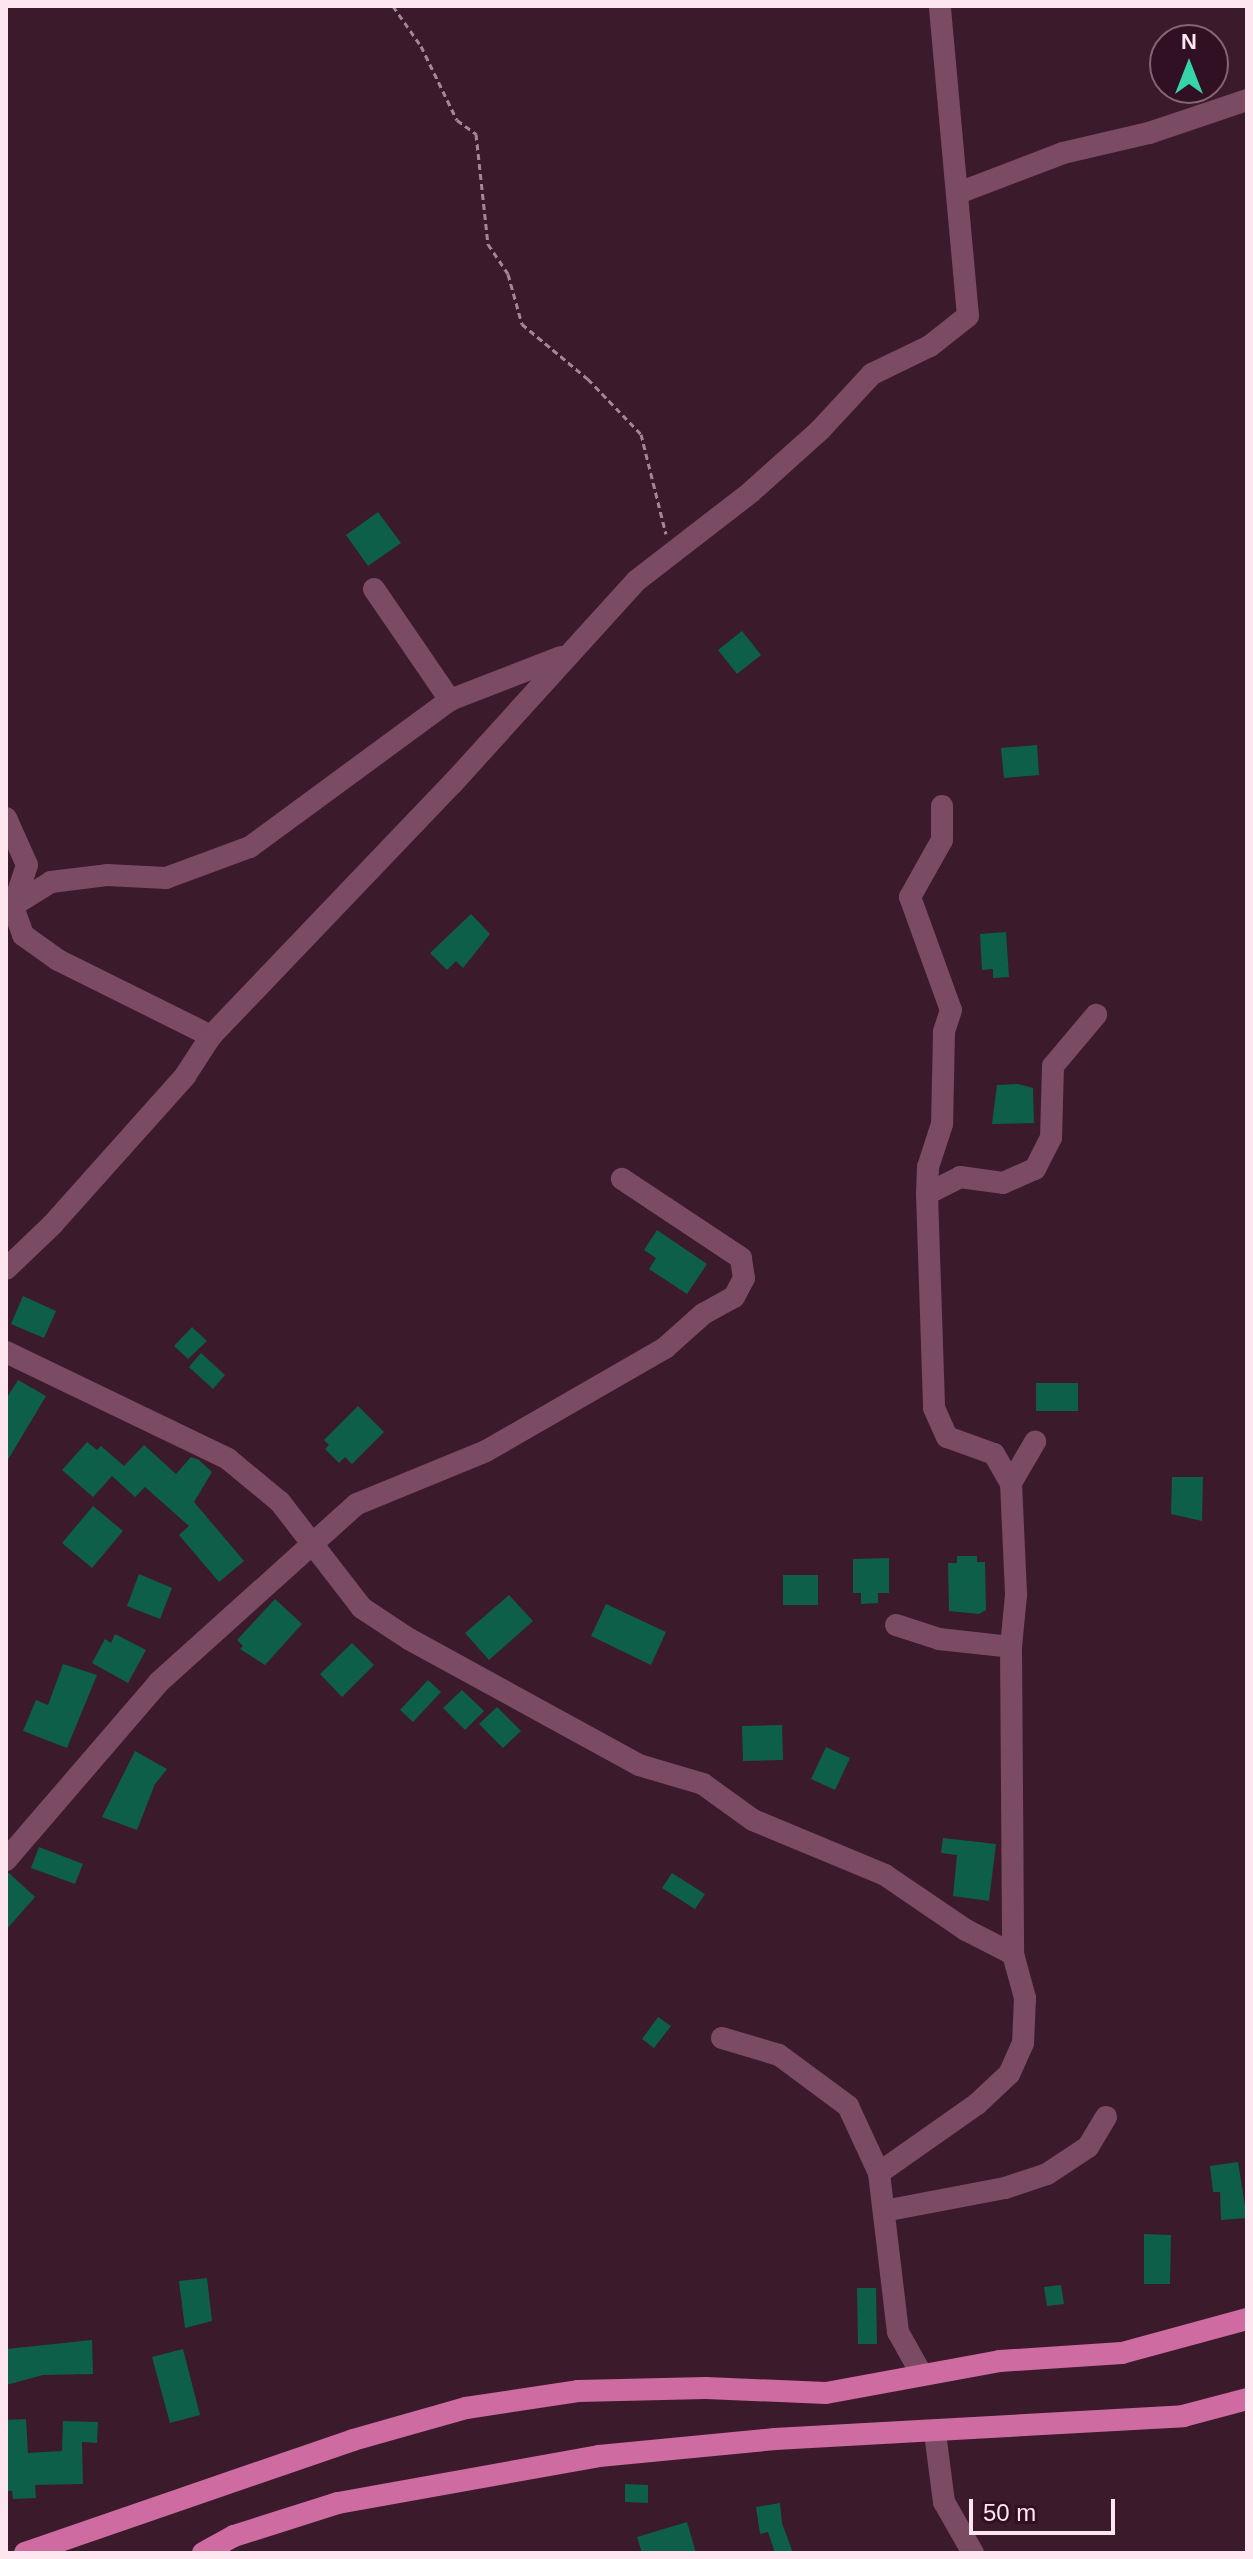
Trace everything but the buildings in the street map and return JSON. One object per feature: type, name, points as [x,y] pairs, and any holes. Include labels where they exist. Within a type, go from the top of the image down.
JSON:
[{"type":"main road","points":[[25,2553],[353,2440],[466,2408],[578,2391],[706,2388],[826,2393],[1000,2361],[1122,2353],[1247,2319]]},
{"type":"main road","points":[[207,2552],[234,2536],[338,2503],[599,2456],[775,2439],[935,2433],[1183,2416],[1247,2399]]},
{"type":"street","points":[[6,1269],[52,1225],[185,1076],[211,1036],[452,784],[564,656],[636,581],[674,553],[820,430],[872,374],[930,346],[968,316],[961,192],[940,6]]},
{"type":"street","points":[[961,192],[1063,153],[1149,133],[1247,100]]},
{"type":"street","points":[[374,589],[450,700]]},
{"type":"street","points":[[9,909],[51,882],[107,875],[166,878],[250,847],[450,700],[564,656]]},
{"type":"street","points":[[879,2173],[977,2104],[1009,2074],[1023,2043],[1025,1998],[1013,1954],[1011,1647],[1016,1595],[1011,1483],[994,1454],[947,1437],[934,1408],[928,1167],[942,1124],[944,1032],[951,1010],[910,897],[942,840],[942,806]]},
{"type":"street","points":[[6,818],[27,865],[9,909]]},
{"type":"street","points":[[9,909],[23,935],[58,960],[211,1036]]},
{"type":"street","points":[[927,1194],[960,1177],[1003,1183],[1035,1169],[1051,1138],[1053,1066],[1096,1015]]},
{"type":"street","points":[[6,1860],[159,1682],[357,1504],[486,1451],[621,1376],[734,1297],[744,1278],[741,1258],[622,1179]]},
{"type":"street","points":[[6,1352],[228,1459],[280,1502],[311,1547],[362,1608],[409,1639],[639,1765],[703,1784],[753,1820],[885,1875],[966,1930],[1013,1954]]},
{"type":"street","points":[[1011,1483],[1035,1442]]},
{"type":"street","points":[[896,1625],[939,1639],[1011,1647]]},
{"type":"street","points":[[722,2038],[779,2055],[848,2106],[879,2173],[898,2332],[922,2375]]},
{"type":"street","points":[[884,2211],[1005,2188],[1047,2174],[1088,2147],[1106,2117]]},
{"type":"street","points":[[935,2433],[944,2502],[973,2553]]},
{"type":"path","points":[[393,6],[421,46],[457,120],[476,134],[488,244],[508,274],[522,324],[588,379],[641,434],[660,521],[674,553]]}]
